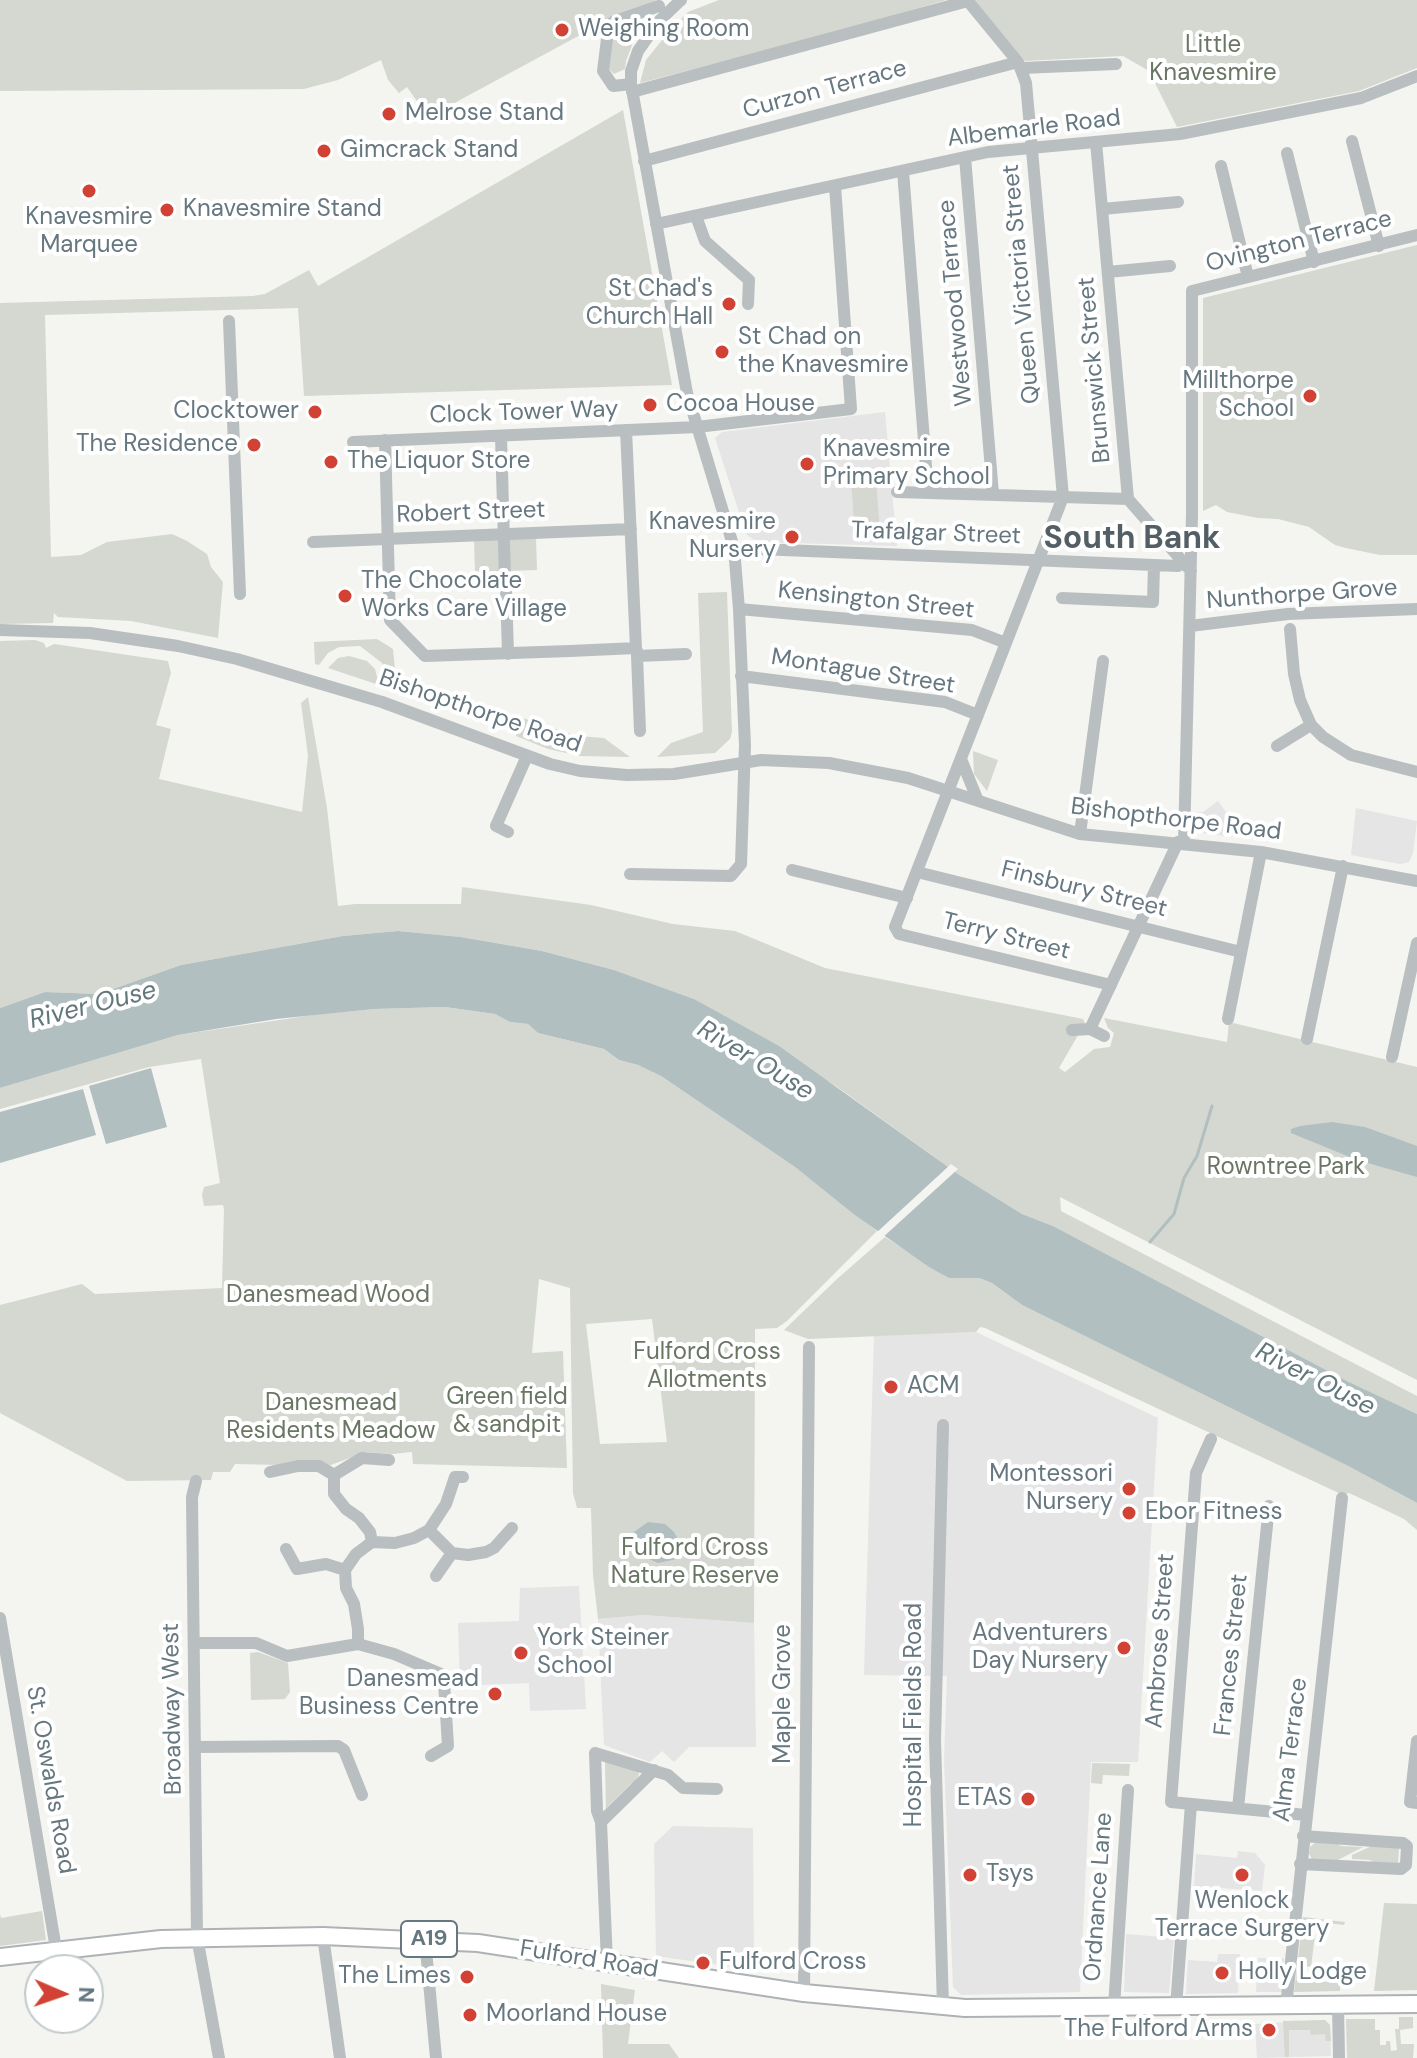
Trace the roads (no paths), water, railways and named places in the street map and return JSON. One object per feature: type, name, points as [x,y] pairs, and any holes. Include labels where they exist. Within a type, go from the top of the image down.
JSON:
[{"type":"main road","name":"Fulford Road","points":[[0,1957],[197,1937],[425,1939],[509,1947],[804,1993],[943,2006],[1417,2004]]},
{"type":"street","points":[[630,874],[731,876],[741,864],[745,761],[734,548],[687,393],[631,88],[631,71],[638,51],[659,21],[681,0]]},
{"type":"street","points":[[659,6],[613,22],[608,31],[603,71],[613,86],[631,88],[967,1],[1020,65]]},
{"type":"street","name":"Curzon Terrace","points":[[644,161],[1020,65],[1116,64]]},
{"type":"street","name":"Queen Victoria Street","points":[[1020,65],[1026,83],[1063,497]]},
{"type":"street","name":"Albemarle Road","points":[[656,224],[965,157],[1180,134],[1361,98],[1416,79]]},
{"type":"street","points":[[1352,141],[1379,246]]},
{"type":"street","name":"Brunswick Street","points":[[1096,142],[1128,499]]},
{"type":"street","points":[[1287,153],[1314,262]]},
{"type":"street","name":"Westwood Terrace","points":[[965,157],[993,494]]},
{"type":"street","points":[[1221,166],[1248,277]]},
{"type":"street","points":[[903,171],[928,492]]},
{"type":"street","name":"Clock Tower Way","points":[[353,442],[697,427],[851,409],[835,186]]},
{"type":"street","points":[[1102,209],[1178,202]]},
{"type":"street","points":[[696,216],[705,241],[749,280],[748,304]]},
{"type":"street","name":"Ovington Terrace","points":[[1187,567],[1192,291],[1417,235]]},
{"type":"street","points":[[1108,272],[1170,266]]},
{"type":"street","points":[[229,321],[240,594]]},
{"type":"street","points":[[626,430],[640,731]]},
{"type":"street","points":[[501,436],[508,654]]},
{"type":"street","points":[[385,440],[390,620],[425,656],[686,654]]},
{"type":"street","points":[[897,492],[1128,499],[1187,567],[1190,626],[1181,843],[1090,1029]]},
{"type":"street","points":[[792,870],[907,898],[1063,497]]},
{"type":"street","name":"Robert Street","points":[[313,542],[631,529]]},
{"type":"street","name":"Trafalgar Street","points":[[734,548],[1187,567]]},
{"type":"street","points":[[1062,598],[1153,602],[1154,565]]},
{"type":"street","name":"Kensington Street","points":[[739,609],[972,630],[1006,643]]},
{"type":"street","name":"Nunthorpe Grove","points":[[1190,626],[1288,614],[1417,609]]},
{"type":"street","points":[[1290,629],[1294,674],[1300,700],[1311,725],[1351,755],[1417,772]]},
{"type":"street","name":"Bishopthorpe Road","points":[[0,630],[90,633],[178,646],[237,659],[382,702],[527,756],[580,771],[627,775],[687,773],[745,761],[798,761],[872,769],[1080,834],[1261,852],[1417,881]]},
{"type":"street","points":[[1080,834],[1103,661]]},
{"type":"street","name":"Montague Street","points":[[741,676],[945,702],[978,715]]},
{"type":"street","points":[[1277,746],[1311,725]]},
{"type":"street","points":[[482,825],[502,829],[527,756]]},
{"type":"street","points":[[961,759],[978,801]]},
{"type":"street","points":[[1228,1019],[1261,852]]},
{"type":"street","points":[[1307,1039],[1343,866]]},
{"type":"street","name":"Finsbury Street","points":[[917,872],[1241,952]]},
{"type":"street","name":"Terry Street","points":[[907,898],[895,927],[899,934],[1111,985]]},
{"type":"street","points":[[1392,1057],[1417,943]]},
{"type":"street","points":[[1072,1030],[1090,1029],[1104,1036]]},
{"type":"street","name":"Maple Grove","points":[[804,1993],[809,1347]]},
{"type":"street","name":"Hospital Fields Road","points":[[943,1425],[935,1724],[936,1845],[943,2006]]},
{"type":"street","name":"Ambrose Street","points":[[1191,1804],[1171,1802],[1196,1473],[1211,1439]]},
{"type":"street","points":[[334,1475],[362,1458],[389,1460]]},
{"type":"street","points":[[270,1472],[298,1466],[319,1466],[334,1475]]},
{"type":"street","points":[[334,1475],[334,1494],[346,1509],[359,1518],[370,1532],[372,1542]]},
{"type":"street","points":[[358,1644],[354,1604],[346,1588],[345,1570],[356,1554],[372,1542],[395,1543],[429,1530],[446,1504],[455,1477],[463,1477]]},
{"type":"street","name":"Broadway West","points":[[196,1481],[192,1497],[197,1937],[219,2058]]},
{"type":"street","name":"Alma Terrace","points":[[1286,2006],[1342,1498]]},
{"type":"street","name":"Frances Street","points":[[1238,1808],[1269,1506]]},
{"type":"street","points":[[429,1530],[452,1553],[468,1555],[494,1548],[512,1528]]},
{"type":"street","points":[[286,1549],[295,1572],[326,1564],[345,1570]]},
{"type":"street","points":[[436,1576],[452,1553]]},
{"type":"street","name":"St. Oswalds Road","points":[[0,1618],[56,1949]]},
{"type":"street","points":[[194,1643],[256,1643],[287,1656],[358,1644],[394,1654],[441,1674],[448,1746],[431,1756]]},
{"type":"street","points":[[1413,1802],[1417,1741]]},
{"type":"street","points":[[195,1747],[338,1746],[344,1750],[362,1795]]},
{"type":"street","points":[[607,1962],[595,1753],[668,1775],[683,1788],[717,1789]]},
{"type":"street","points":[[601,1822],[654,1770]]},
{"type":"street","name":"Ordnance Lane","points":[[1114,2007],[1128,1790]]},
{"type":"street","points":[[1176,2007],[1191,1804],[1306,1815]]},
{"type":"street","points":[[1300,1864],[1401,1869],[1406,1865],[1407,1846],[1403,1843],[1303,1836]]},
{"type":"street","points":[[323,1936],[340,2058]]},
{"type":"street","points":[[425,1939],[436,2058]]},
{"type":"street","points":[[1338,2005],[1339,2058]]},
{"type":"water","name":"River Ouse","points":[[398,931],[461,937],[542,951],[614,970],[694,999],[779,1046],[958,1174],[1022,1214],[1053,1226],[1349,1382],[1417,1414],[1417,1503],[1022,1305],[992,1283],[979,1278],[949,1278],[929,1267],[855,1215],[795,1167],[661,1076],[619,1060],[604,1049],[538,1033],[528,1024],[510,1022],[495,1014],[445,1007],[374,1009],[276,1019],[178,1035],[0,1088],[0,1008],[45,992],[99,994],[181,965],[343,936]]},
{"type":"water","points":[[151,1068],[167,1127],[106,1144],[89,1086]]},
{"type":"water","points":[[83,1089],[96,1135],[0,1163],[0,1112]]},
{"type":"water","points":[[1332,1122],[1365,1127],[1417,1146],[1417,1177],[1357,1160],[1291,1133],[1291,1129],[1300,1126]]},
{"type":"water","points":[[648,1522],[665,1524],[674,1532],[681,1545],[681,1554],[677,1559],[658,1563],[640,1555],[632,1540],[634,1532]]},
{"type":"waterway","points":[[1150,1242],[1174,1214],[1184,1178],[1197,1156],[1212,1106]]},
{"type":"place","name":"Weighing Room","points":[[562,30]]},
{"type":"place","name":"Melrose Stand","points":[[389,114]]},
{"type":"place","name":"Gimcrack Stand","points":[[324,151]]},
{"type":"place","name":"Knavesmire Marquee","points":[[89,191]]},
{"type":"place","name":"Knavesmire Stand","points":[[167,210]]},
{"type":"place","name":"St Chad's Church Hall","points":[[729,304]]},
{"type":"place","name":"St Chad on the Knavesmire","points":[[722,352]]},
{"type":"place","name":"Millthorpe School","points":[[1310,396]]},
{"type":"place","name":"Cocoa House","points":[[650,405]]},
{"type":"place","name":"Clocktower","points":[[315,412]]},
{"type":"place","name":"The Residence","points":[[254,445]]},
{"type":"place","name":"The Liquor Store","points":[[331,462]]},
{"type":"place","name":"Knavesmire Primary School","points":[[807,464]]},
{"type":"place","name":"Knavesmire Nursery","points":[[792,537]]},
{"type":"place","name":"The Chocolate Works Care Village","points":[[345,596]]},
{"type":"place","name":"ACM","points":[[891,1387]]},
{"type":"place","name":"Montessori Nursery","points":[[1129,1489]]},
{"type":"place","name":"Ebor Fitness","points":[[1129,1513]]},
{"type":"place","name":"Adventurers Day Nursery","points":[[1124,1648]]},
{"type":"place","name":"York Steiner School","points":[[521,1653]]},
{"type":"place","name":"Danesmead Business Centre","points":[[495,1694]]},
{"type":"place","name":"ETAS","points":[[1028,1799]]},
{"type":"place","name":"Tsys","points":[[970,1875]]},
{"type":"place","name":"Wenlock Terrace Surgery","points":[[1242,1875]]},
{"type":"place","name":"Fulford Cross","points":[[703,1963]]},
{"type":"place","name":"Holly Lodge","points":[[1222,1973]]},
{"type":"place","name":"The Limes","points":[[467,1977]]},
{"type":"place","name":"Moorland House","points":[[470,2015]]},
{"type":"place","name":"The Fulford Arms","points":[[1269,2030]]},
{"type":"district","name":"South Bank","points":[[1132,540]]},
{"type":"park label","name":"Little Knavesmire","points":[[1213,60]]},
{"type":"park label","name":"Rowntree Park","points":[[1286,1168]]},
{"type":"park label","name":"Danesmead Wood","points":[[328,1296]]},
{"type":"park label","name":"Fulford Cross Allotments","points":[[707,1367]]},
{"type":"park label","name":"Green field & sandpit","points":[[507,1412]]},
{"type":"park label","name":"Danesmead Residents Meadow","points":[[331,1418]]},
{"type":"park label","name":"Fulford Cross Nature Reserve","points":[[695,1563]]}]
